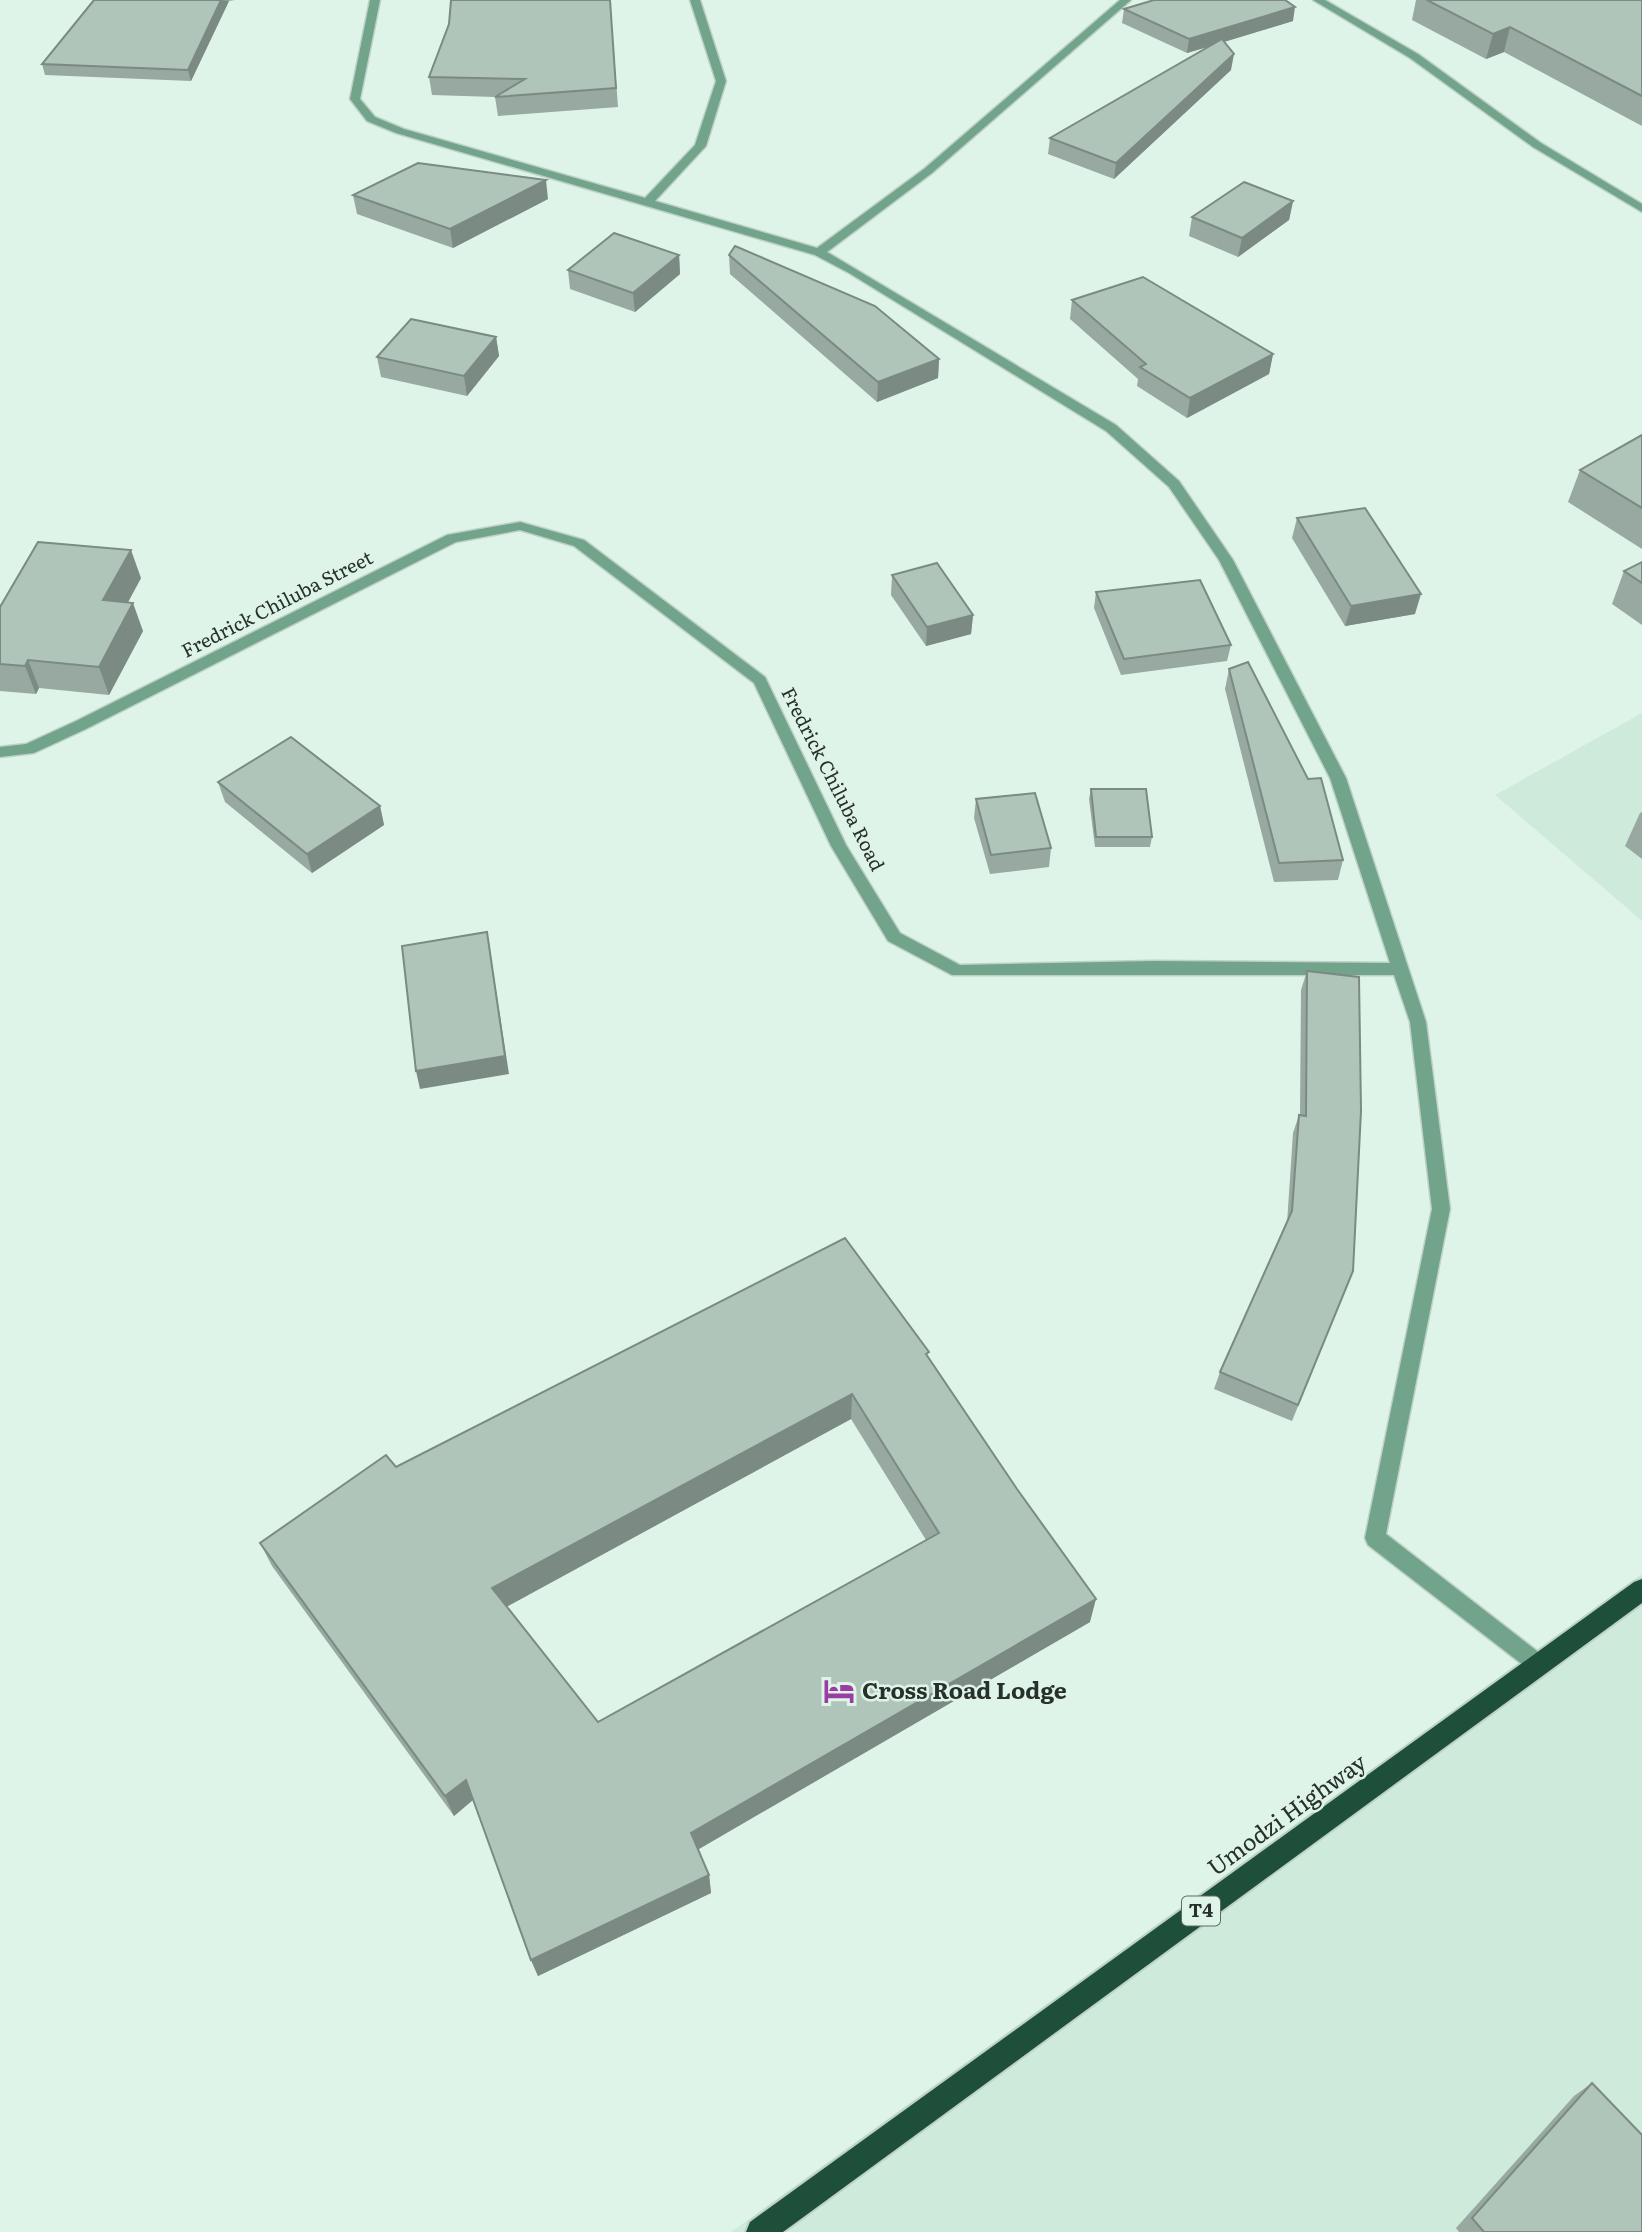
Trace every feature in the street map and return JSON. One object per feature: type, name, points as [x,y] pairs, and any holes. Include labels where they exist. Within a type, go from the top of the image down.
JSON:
[{"type":"highway","name":"Umodzi Highway","points":[[761,2232],[1642,1590]]},
{"type":"street","points":[[375,0],[355,99],[370,119],[400,131],[818,253],[853,270],[1111,428],[1174,484],[1226,560],[1338,778],[1418,1022],[1441,1209],[1375,1538],[1539,1665]]},
{"type":"street","points":[[648,202],[700,146],[721,81],[695,0]]},
{"type":"street","points":[[818,253],[928,171],[1125,0]]},
{"type":"street","points":[[1318,0],[1415,56],[1537,145],[1642,209]]},
{"type":"street","name":"Fredrick Chiluba Street","points":[[0,752],[29,748],[81,725],[452,538],[520,526],[579,543]]},
{"type":"street","name":"Fredrick Chiluba Road","points":[[579,543],[760,680],[839,846],[894,937],[958,971],[1153,967],[1401,969]]},
{"type":"shaded area","points":[[1642,713],[1642,921],[1495,795]]},
{"type":"shaded area","points":[[1642,1574],[1642,2232],[731,2232]]},
{"type":"building","points":[[94,0],[221,0],[188,70],[42,64]]},
{"type":"building","points":[[451,0],[610,0],[616,88],[495,97],[525,79],[429,77],[449,24]]},
{"type":"building","points":[[1154,0],[1285,0],[1295,7],[1189,39],[1124,9]]},
{"type":"building","points":[[1427,0],[1642,0],[1642,96],[1510,27],[1493,34]]},
{"type":"building","points":[[1222,39],[1234,54],[1116,163],[1050,138]]},
{"type":"building","points":[[418,163],[546,180],[450,229],[353,195]]},
{"type":"building","points":[[1244,182],[1293,201],[1242,238],[1192,217]]},
{"type":"building","points":[[614,233],[679,255],[633,293],[568,270]]},
{"type":"building","points":[[735,246],[875,306],[939,359],[878,382],[729,255]]},
{"type":"building","points":[[1143,277],[1273,354],[1190,398],[1140,367],[1146,364],[1072,300]]},
{"type":"building","points":[[411,319],[496,337],[464,376],[377,357]]},
{"type":"building","points":[[1642,435],[1642,508],[1580,470]]},
{"type":"building","points":[[1365,508],[1421,594],[1351,606],[1297,518]]},
{"type":"building","points":[[38,542],[131,550],[103,600],[133,603],[99,667],[28,660],[25,666],[0,664],[0,607]]},
{"type":"building","points":[[1642,562],[1642,583],[1624,571]]},
{"type":"building","points":[[937,563],[973,615],[927,627],[892,575]]},
{"type":"building","points":[[1200,580],[1231,645],[1124,659],[1096,592]]},
{"type":"building","points":[[1248,662],[1308,779],[1321,778],[1343,860],[1279,863],[1229,669]]},
{"type":"building","points":[[291,737],[380,806],[307,854],[218,782]]},
{"type":"building","points":[[1091,789],[1146,789],[1152,837],[1096,837]]},
{"type":"building","points":[[1035,793],[1051,848],[991,855],[976,799]]},
{"type":"building","points":[[487,932],[505,1056],[416,1071],[402,946]]},
{"type":"building","points":[[1307,971],[1359,977],[1361,1111],[1353,1271],[1298,1405],[1220,1372],[1292,1211],[1299,1115],[1306,1116]]},
{"type":"building","points":[[845,1238],[929,1352],[926,1354],[1017,1489],[1096,1599],[691,1833],[709,1875],[531,1960],[466,1780],[445,1796],[260,1543],[386,1455],[396,1467]],"holes":[[[852,1394],[939,1533],[598,1722],[492,1588]]]},
{"type":"building","points":[[1592,2083],[1642,2135],[1642,2232],[1484,2232],[1472,2218]]},
{"type":"place","name":"Cross Road Lodge","points":[[839,1691]]}]
